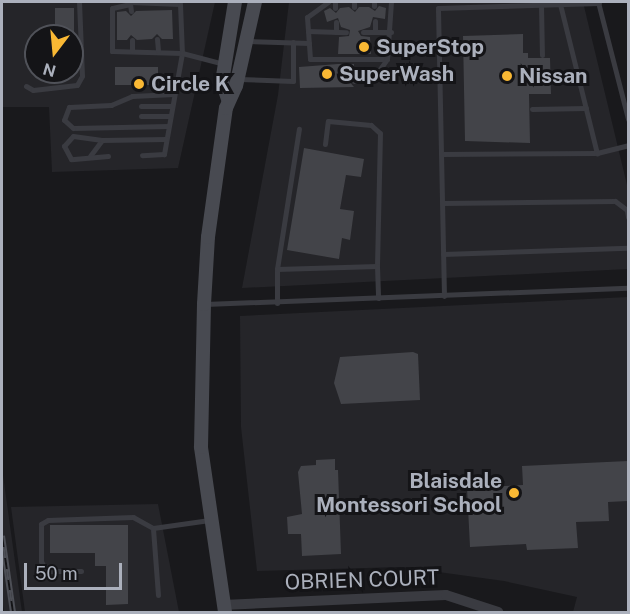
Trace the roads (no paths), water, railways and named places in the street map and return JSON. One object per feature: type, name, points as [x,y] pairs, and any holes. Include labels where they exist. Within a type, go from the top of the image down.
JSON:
[{"type":"main road","points":[[228,99],[222,82],[235,2]]},
{"type":"main road","points":[[224,609],[201,447],[204,304],[208,237],[228,99],[238,79],[255,2]]},
{"type":"street","name":"OBRIEN COURT","points":[[224,609],[446,595],[493,611]]},
{"type":"lane","points":[[26,86],[33,90],[72,88],[77,84],[82,76],[79,2]]},
{"type":"lane","points":[[328,2],[307,17],[310,59],[387,59]]},
{"type":"lane","points":[[354,81],[373,79],[387,59],[391,32],[391,2]]},
{"type":"lane","points":[[444,296],[438,8],[598,2],[628,119]]},
{"type":"lane","points":[[142,154],[164,154],[182,53],[180,4],[156,7],[130,3],[112,8],[112,51],[182,53],[225,65]]},
{"type":"lane","points":[[130,3],[131,11]]},
{"type":"lane","points":[[560,4],[597,153]]},
{"type":"lane","points":[[541,5],[542,55]]},
{"type":"lane","points":[[375,21],[375,32]]},
{"type":"lane","points":[[336,22],[336,32]]},
{"type":"lane","points":[[308,31],[346,32]]},
{"type":"lane","points":[[363,32],[391,32]]},
{"type":"lane","points":[[157,39],[158,51]]},
{"type":"lane","points":[[132,40],[132,51]]},
{"type":"lane","points":[[247,41],[309,42]]},
{"type":"lane","points":[[238,79],[296,81],[293,42]]},
{"type":"lane","points":[[168,126],[73,128],[64,120],[69,108],[111,105],[132,96],[174,94]]},
{"type":"lane","points":[[141,106],[172,106]]},
{"type":"lane","points":[[532,109],[586,108]]},
{"type":"lane","points":[[141,116],[170,116]]},
{"type":"lane","points":[[324,144],[328,121],[371,125],[380,133],[378,298]]},
{"type":"lane","points":[[277,303],[277,269],[299,129]]},
{"type":"lane","points":[[108,156],[71,159],[65,153],[66,140],[73,136],[102,140],[166,139]]},
{"type":"lane","points":[[90,156],[102,140]]},
{"type":"lane","points":[[441,154],[597,153],[628,145]]},
{"type":"lane","points":[[441,203],[615,201],[627,210],[628,217]]},
{"type":"lane","points":[[443,254],[628,248]]},
{"type":"lane","points":[[277,269],[377,266]]},
{"type":"lane","points":[[204,304],[628,288]]},
{"type":"lane","points":[[81,571],[46,571],[41,561],[41,524],[48,520],[133,517],[153,528],[210,520]]},
{"type":"lane","points":[[153,528],[158,595]]},
{"type":"railway","points":[[2,536],[13,612]]},
{"type":"place","name":"SuperStop","points":[[364,47]]},
{"type":"place","name":"SuperWash","points":[[327,74]]},
{"type":"place","name":"Nissan","points":[[507,76]]},
{"type":"place","name":"Circle K","points":[[139,84]]},
{"type":"place","name":"Blaisdale Montessori School","points":[[514,493]]}]
